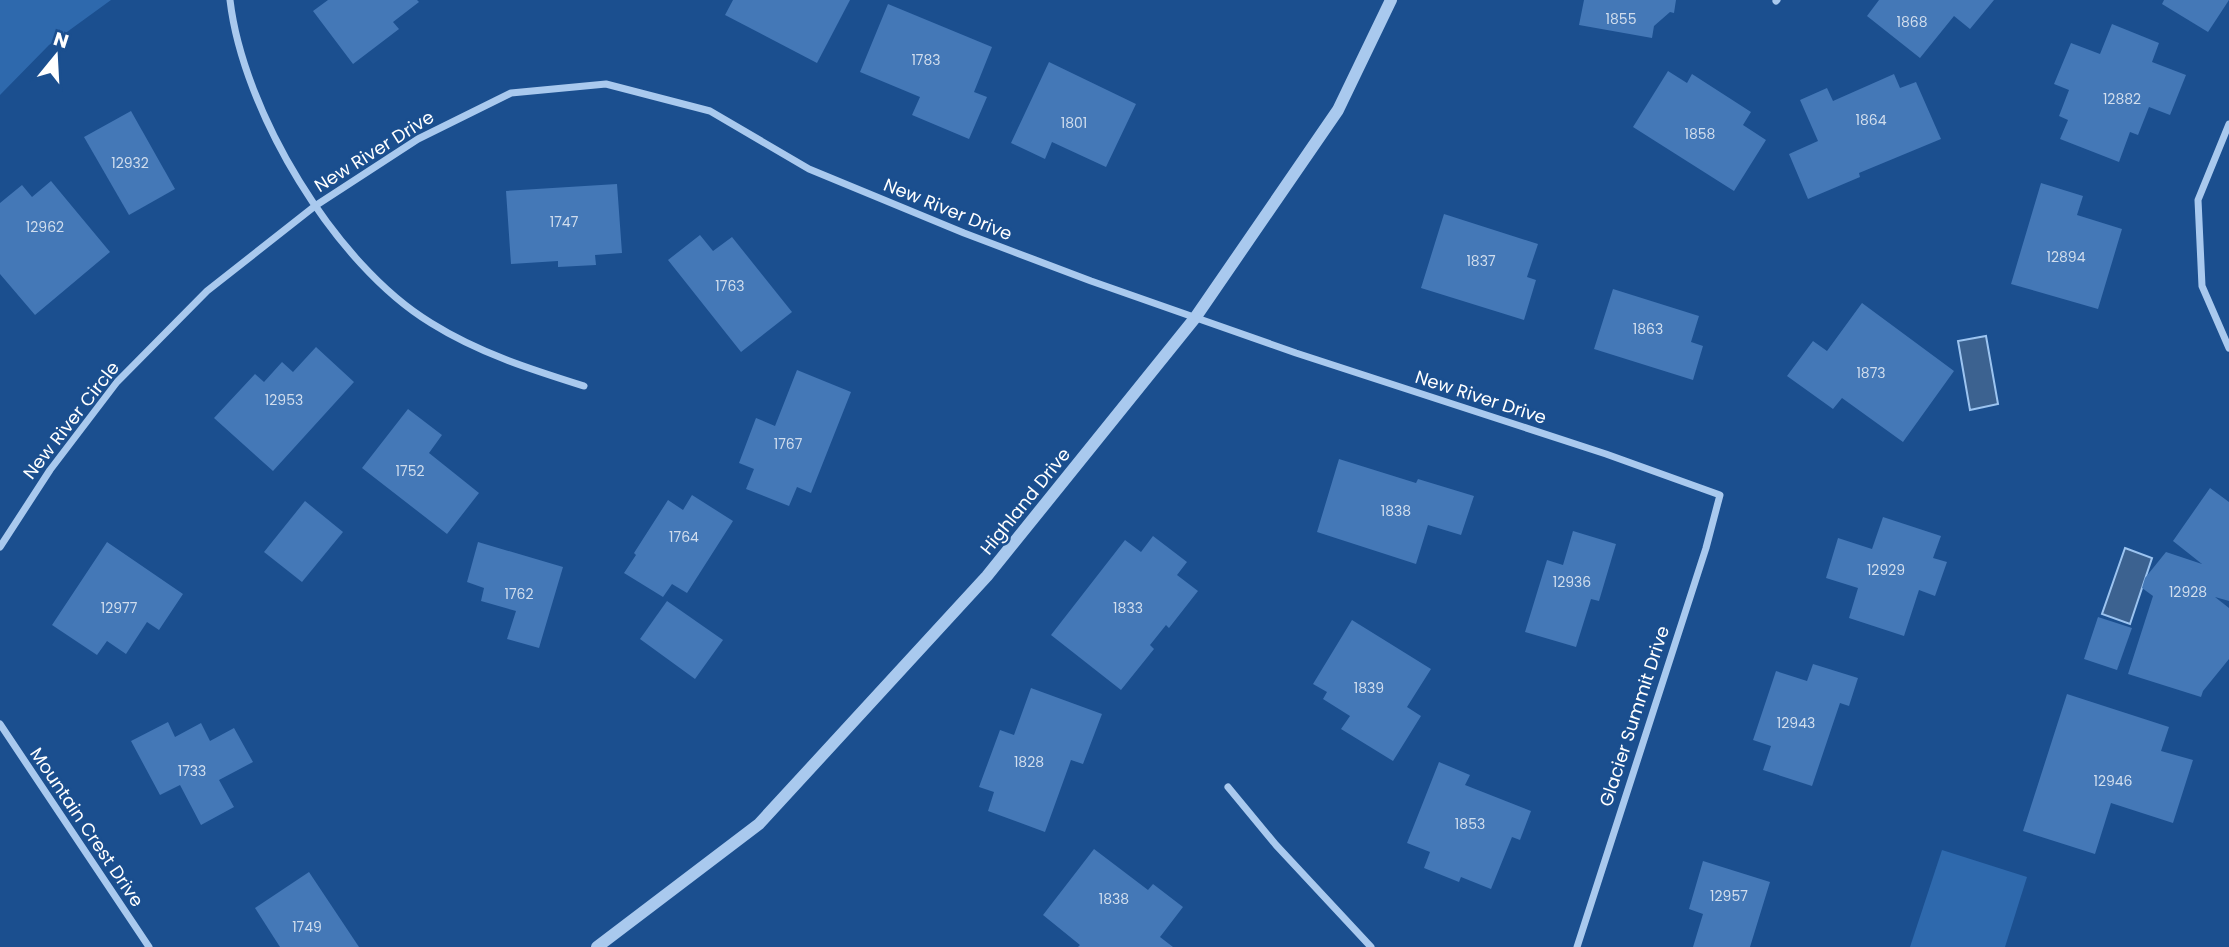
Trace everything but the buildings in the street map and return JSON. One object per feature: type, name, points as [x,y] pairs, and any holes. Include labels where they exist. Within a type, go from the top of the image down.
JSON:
[{"type":"street","points":[[230,0],[244,60],[261,110],[286,159],[315,206],[351,251],[387,290],[428,322],[472,347],[520,366],[584,386]]},
{"type":"street","name":"Highland Drive","points":[[597,947],[759,824],[987,576],[1195,318],[1338,110],[1391,0]]},
{"type":"street","name":"New River Drive","points":[[207,291],[315,206],[418,139],[511,93],[606,84],[710,111],[809,169],[964,233],[1195,318],[1606,454],[1720,495]]},
{"type":"street","points":[[2229,124],[2198,200],[2202,286],[2229,348]]},
{"type":"street","name":"New River Circle","points":[[0,547],[50,470],[117,382],[207,291]]},
{"type":"street","name":"Glacier Summit Drive","points":[[1577,947],[1706,548],[1720,495]]},
{"type":"street","name":"Mountain Crest Drive","points":[[0,724],[149,947]]},
{"type":"street","points":[[1228,787],[1276,845],[1371,947]]},
{"type":"shaded area","points":[[0,0],[111,0],[49,45],[0,95]]},
{"type":"shaded area","points":[[1986,336],[1998,404],[1970,410],[1958,341]]},
{"type":"shaded area","points":[[2125,548],[2152,558],[2130,624],[2102,614]]},
{"type":"shaded area","points":[[1942,850],[2027,877],[2005,947],[1910,947]]}]
